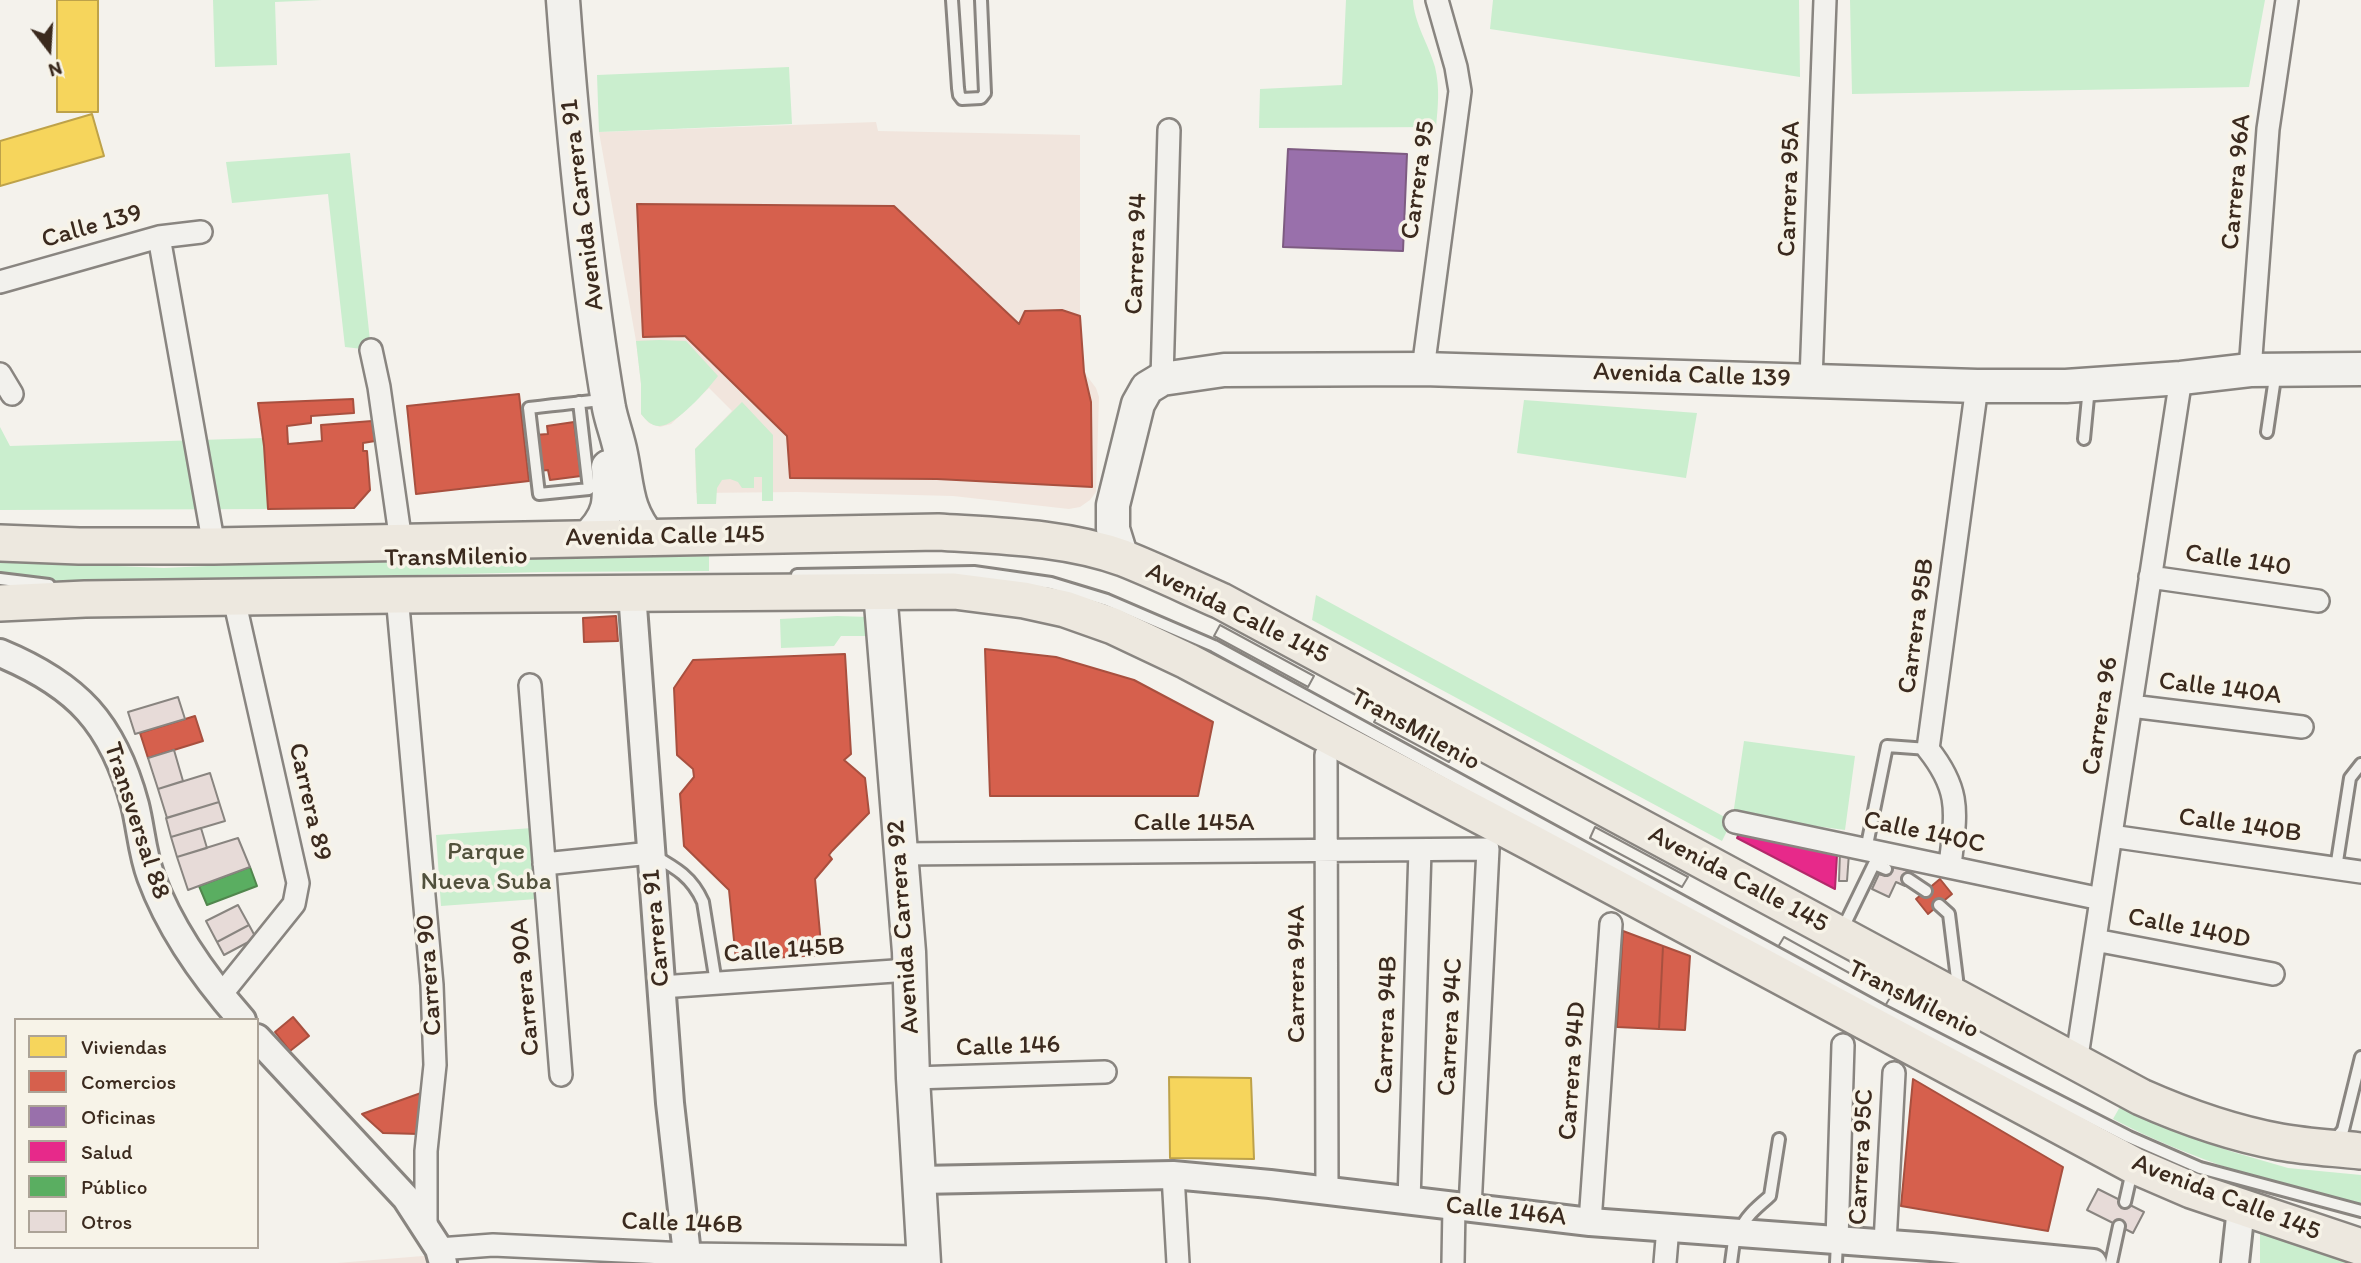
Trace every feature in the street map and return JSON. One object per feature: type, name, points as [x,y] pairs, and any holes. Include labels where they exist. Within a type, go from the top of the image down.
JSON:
[{"type":"main road","name":"Avenida Carrera 91","points":[[563,0],[578,191],[609,504],[605,519],[586,539]]},
{"type":"main road","name":"Avenida Calle 139","points":[[1162,379],[1223,370],[1423,369],[1978,386],[2090,385],[2263,369],[2361,369]]},
{"type":"main road","points":[[1122,558],[1113,530],[1113,505],[1138,404],[1147,388],[1162,379]]},
{"type":"main road","name":"Avenida Carrera 91","points":[[599,404],[621,453],[630,505],[635,518],[650,538]]},
{"type":"main road","points":[[1072,545],[1087,534],[1113,505]]},
{"type":"main road","name":"Avenida Calle 145","points":[[0,543],[214,546],[938,532],[1012,537],[1072,545],[1122,558],[1232,607],[2141,1097],[2214,1126],[2281,1142],[2345,1149]]},
{"type":"main road","name":"Avenida Calle 145","points":[[0,591],[73,591],[234,599],[397,595],[954,591],[989,594],[1065,609],[1112,626],[1187,661],[1532,842],[2133,1165],[2191,1191],[2361,1247]]},
{"type":"main road","name":"Avenida Calle 145","points":[[0,603],[73,591]]},
{"type":"main road","name":"Avenida Carrera 92","points":[[880,591],[909,970],[924,1260]]},
{"type":"main road","points":[[2241,1208],[2361,1232]]},
{"type":"street","name":"Carrera 95","points":[[1423,369],[1460,91],[1437,0]]},
{"type":"street","name":"Carrera 95A","points":[[1811,380],[1825,0]]},
{"type":"street","name":"Carrera 96A","points":[[2263,369],[2268,129],[2287,0]]},
{"type":"street","name":"Carrera 94","points":[[1162,379],[1169,130]]},
{"type":"street","name":"Calle 139","points":[[0,282],[159,237],[201,232]]},
{"type":"street","points":[[159,237],[214,546]]},
{"type":"street","points":[[371,350],[379,387],[401,542]]},
{"type":"street","points":[[0,374],[12,394]]},
{"type":"street","name":"Carrera 96","points":[[2076,1063],[2181,378]]},
{"type":"street","name":"Carrera 95B","points":[[1928,749],[1978,386]]},
{"type":"street","name":"Calle 140","points":[[2150,577],[2318,601]]},
{"type":"street","name":"Carrera 91","points":[[632,593],[670,1103],[688,1258]]},
{"type":"street","name":"Carrera 90","points":[[397,595],[432,985],[435,1065],[426,1151],[436,1247]]},
{"type":"street","name":"Carrera 89","points":[[220,996],[294,904],[298,883],[234,599]]},
{"type":"street","name":"Transversal 88","points":[[0,653],[65,688],[96,716],[108,735],[128,781],[146,865],[161,904],[220,996],[240,1018]]},
{"type":"street","name":"Carrera 90A","points":[[530,685],[561,1075]]},
{"type":"street","name":"Calle 140A","points":[[2131,706],[2302,727]]},
{"type":"street","points":[[1928,749],[1943,768],[1951,786],[1955,815],[1950,867]]},
{"type":"street","name":"Carrera 94A","points":[[1326,755],[1327,1192]]},
{"type":"street","name":"Calle 140C","points":[[1735,822],[2101,899]]},
{"type":"street","name":"Calle 140B","points":[[2111,836],[2361,872]]},
{"type":"street","name":"Calle 145A","points":[[900,853],[1488,849]]},
{"type":"street","name":"Carrera 94C","points":[[1453,1263],[1462,1207],[1488,849]]},
{"type":"street","name":"Carrera 94B","points":[[1409,1201],[1420,850]]},
{"type":"street","points":[[544,864],[651,853]]},
{"type":"street","name":"Carrera 94D","points":[[1590,1222],[1611,924]]},
{"type":"street","name":"Calle 140D","points":[[2095,940],[2273,974]]},
{"type":"street","name":"Calle 145B","points":[[662,987],[909,970]]},
{"type":"street","points":[[259,1040],[406,1198],[436,1247]]},
{"type":"street","points":[[1837,1252],[1843,1045]]},
{"type":"street","name":"Calle 146","points":[[913,1078],[1105,1072]]},
{"type":"street","name":"Carrera 95C","points":[[1885,1244],[1894,1073]]},
{"type":"street","points":[[1173,1175],[1178,1263]]},
{"type":"street","name":"Calle 146A","points":[[919,1180],[1173,1175],[1590,1222],[1735,1233],[1786,1232],[1837,1252],[1885,1244],[2030,1260],[2093,1263]]},
{"type":"street","points":[[2235,1263],[2241,1208]]},
{"type":"street","points":[[1665,1263],[1668,1227]]},
{"type":"street","name":"Calle 146B","points":[[436,1247],[493,1245],[688,1258],[924,1260]]},
{"type":"lane","points":[[952,0],[958,88],[962,99],[981,98],[985,93],[981,0]]},
{"type":"lane","points":[[2263,369],[2267,432]]},
{"type":"lane","points":[[2084,439],[2090,385]]},
{"type":"lane","points":[[599,404],[589,489],[539,494],[529,408],[599,404]]},
{"type":"lane","name":"TransMilenio","points":[[788,575],[974,572],[1051,583],[1107,600],[1159,621],[1214,646],[1881,1010],[2129,1137],[2200,1168],[2361,1212]]},
{"type":"lane","points":[[0,579],[73,591],[173,586]]},
{"type":"lane","points":[[1866,850],[1887,746],[1928,749]]},
{"type":"lane","points":[[2336,868],[2350,778],[2361,764]]},
{"type":"lane","points":[[651,853],[694,882],[703,902],[716,983]]},
{"type":"lane","points":[[1839,935],[1874,864],[1886,869]]},
{"type":"lane","points":[[1909,879],[1926,891]]},
{"type":"lane","points":[[1939,905],[1949,914],[1957,979],[1956,998]]},
{"type":"lane","points":[[2345,1149],[2343,1130],[2361,1057]]},
{"type":"lane","points":[[1731,1263],[1735,1233],[1739,1232],[1754,1209],[1770,1196],[1779,1139]]},
{"type":"lane","points":[[2124,1202],[2133,1165]]},
{"type":"lane","points":[[2111,1263],[2119,1226]]},
{"type":"shaded area","points":[[876,122],[878,131],[1080,135],[1080,316],[1084,372],[1099,397],[1096,492],[1080,507],[1069,509],[953,496],[797,492],[696,493],[695,449],[732,411],[709,388],[671,424],[660,427],[649,423],[641,414],[636,341],[599,132]]},
{"type":"shaded area","points":[[435,1255],[437,1263],[337,1263]]},
{"type":"green space","points":[[213,0],[322,0],[275,2],[277,65],[215,67]]},
{"type":"green space","points":[[1346,0],[1413,0],[1416,17],[1437,75],[1436,127],[1259,128],[1260,89],[1342,85]]},
{"type":"green space","points":[[1493,0],[1799,0],[1800,77],[1490,29]]},
{"type":"green space","points":[[1850,0],[2265,0],[2249,87],[1852,94]]},
{"type":"green space","points":[[789,67],[792,124],[599,132],[597,75]]},
{"type":"green space","points":[[350,153],[371,350],[345,347],[328,194],[232,203],[226,162]]},
{"type":"green space","points":[[636,341],[686,341],[718,376],[682,414],[666,425],[659,426],[651,424],[641,414]]},
{"type":"green space","points":[[1524,400],[1697,413],[1686,478],[1517,453]]},
{"type":"green space","points":[[742,402],[773,435],[773,501],[762,501],[762,477],[754,477],[754,488],[742,488],[738,482],[730,479],[722,480],[717,488],[716,504],[697,504],[695,449]]},
{"type":"green space","points":[[0,427],[10,446],[263,438],[268,509],[0,510]]},
{"type":"green space","points":[[709,556],[709,571],[75,583],[0,574],[0,561],[164,568]]},
{"type":"green space","points":[[1316,595],[1732,821],[1722,841],[1312,620]]},
{"type":"green space","points":[[869,617],[869,636],[841,636],[834,646],[781,648],[780,619]]},
{"type":"green space","points":[[1744,741],[1855,756],[1845,830],[1733,815]]},
{"type":"green space","name":"Parque Nueva Suba","points":[[532,828],[537,899],[441,906],[436,835]]},
{"type":"green space","points":[[2121,1105],[2187,1136],[2233,1152],[2288,1168],[2361,1175],[2361,1206],[2266,1180],[2173,1147],[2113,1119]]},
{"type":"green space","points":[[2260,1231],[2361,1263],[2260,1263]]},
{"type":"building: Viviendas","points":[[57,0],[98,0],[98,112],[57,112]]},
{"type":"building: Viviendas","points":[[92,114],[104,156],[0,186],[0,141]]},
{"type":"building: Viviendas","points":[[1169,1077],[1251,1078],[1254,1159],[1170,1158]]},
{"type":"building: Comercios","points":[[637,204],[894,206],[1019,324],[1025,311],[1062,310],[1080,316],[1084,372],[1091,402],[1092,487],[937,479],[790,478],[787,436],[685,336],[643,337]]},
{"type":"building: Comercios","points":[[519,394],[529,481],[416,494],[407,406]]},
{"type":"building: Comercios","points":[[353,399],[354,413],[311,416],[311,423],[287,426],[288,444],[322,441],[321,425],[372,421],[375,441],[363,443],[363,451],[367,451],[370,490],[354,508],[268,509],[258,403]]},
{"type":"building: Comercios","points":[[574,422],[581,476],[550,480],[548,470],[539,471],[534,435],[548,434],[547,426]]},
{"type":"building: Comercios","points":[[616,616],[618,641],[584,642],[583,618]]},
{"type":"building: Comercios","points":[[985,649],[1056,657],[1134,680],[1213,722],[1198,796],[990,796]]},
{"type":"building: Comercios","points":[[845,654],[851,754],[844,760],[865,778],[869,813],[832,851],[829,855],[832,859],[815,879],[822,955],[736,960],[729,890],[684,846],[680,794],[694,777],[693,769],[677,755],[674,688],[693,660]]},
{"type":"building: Comercios","points":[[195,716],[203,741],[148,758],[140,733]]},
{"type":"building: Comercios","points":[[1940,879],[1952,894],[1928,914],[1916,899]]},
{"type":"building: Comercios","points":[[1623,931],[1663,946],[1659,1029],[1617,1027]]},
{"type":"building: Comercios","points":[[1663,946],[1690,956],[1685,1030],[1659,1029]]},
{"type":"building: Comercios","points":[[293,1017],[309,1036],[290,1051],[275,1032]]},
{"type":"building: Comercios","points":[[1913,1079],[2063,1167],[2048,1231],[1901,1206]]},
{"type":"building: Comercios","points":[[421,1093],[419,1134],[383,1133],[362,1114]]},
{"type":"building: Oficinas","points":[[1288,149],[1407,154],[1403,251],[1283,247]]},
{"type":"building: Salud","points":[[1740,832],[1837,855],[1835,889],[1737,838]]},
{"type":"building: Público","points":[[250,867],[257,886],[207,905],[199,886]]},
{"type":"building: Otros","points":[[1220,625],[1314,676],[1308,687],[1214,636]]},
{"type":"building: Otros","points":[[1220,625],[1314,676],[1308,687],[1214,636]]},
{"type":"building: Otros","points":[[178,697],[185,719],[135,734],[128,712]]},
{"type":"building: Otros","points":[[1380,712],[1454,751],[1449,762],[1374,722]]},
{"type":"building: Otros","points":[[1380,712],[1454,751],[1449,762],[1374,722]]},
{"type":"building: Otros","points":[[174,750],[183,781],[158,789],[148,758]]},
{"type":"building: Otros","points":[[210,773],[219,802],[167,818],[158,789]]},
{"type":"building: Otros","points":[[219,802],[225,821],[171,837],[166,818]]},
{"type":"building: Otros","points":[[1595,827],[1688,877],[1682,887],[1590,838]]},
{"type":"building: Otros","points":[[1595,827],[1688,877],[1682,887],[1590,838]]},
{"type":"building: Otros","points":[[201,828],[207,848],[177,857],[171,837]]},
{"type":"building: Otros","points":[[238,838],[250,867],[188,890],[177,857]]},
{"type":"building: Otros","points":[[1840,852],[1849,853],[1847,881],[1839,881]]},
{"type":"building: Otros","points":[[1889,862],[1911,873],[1905,886],[1896,882],[1889,897],[1872,889]]},
{"type":"building: Otros","points":[[238,905],[249,925],[217,942],[206,921]]},
{"type":"building: Otros","points":[[249,925],[256,938],[224,955],[217,942]]},
{"type":"building: Otros","points":[[1784,937],[1891,996],[1885,1006],[1778,947]]},
{"type":"building: Otros","points":[[1784,937],[1891,996],[1885,1006],[1778,947]]},
{"type":"building: Otros","points":[[2098,1189],[2144,1212],[2133,1233],[2087,1210]]}]
